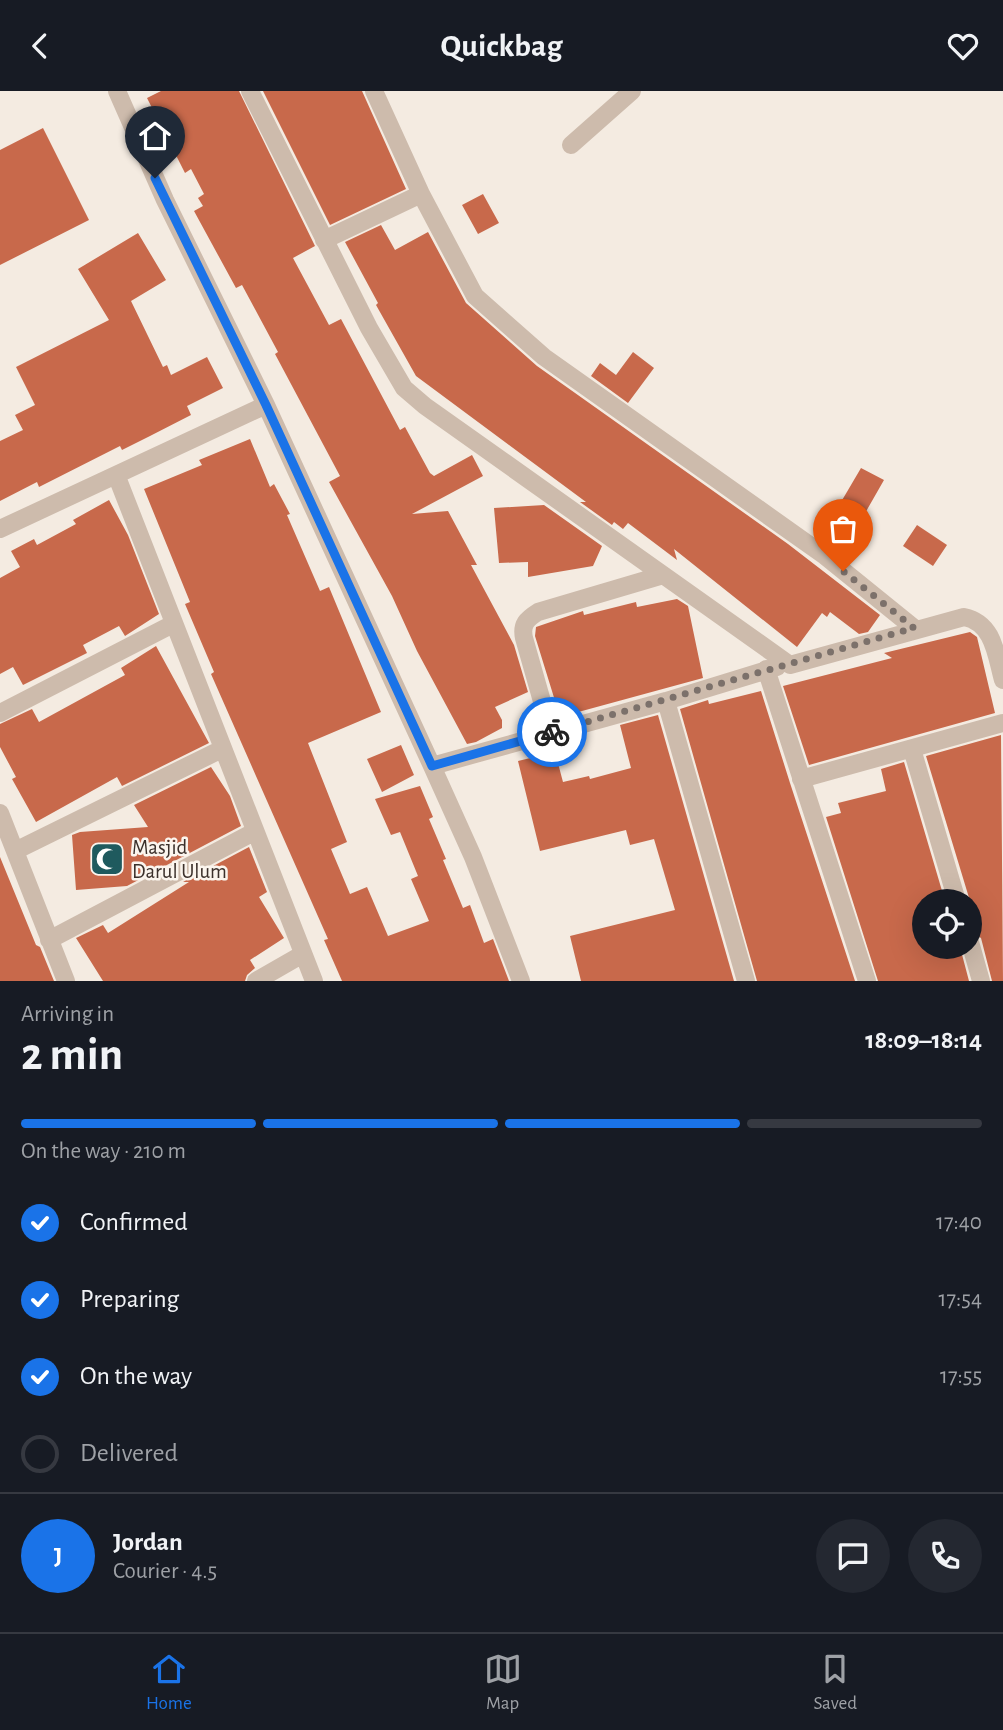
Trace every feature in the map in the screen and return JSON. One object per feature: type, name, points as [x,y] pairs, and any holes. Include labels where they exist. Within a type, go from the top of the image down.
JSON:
[{"type":"street","points":[[117,91],[165,200],[266,405],[432,766],[473,857],[521,981]]},
{"type":"street","points":[[250,91],[324,240],[404,388],[790,665]]},
{"type":"street","points":[[374,91],[421,194],[475,296],[489,310],[544,357],[825,556],[914,628]]},
{"type":"street","points":[[571,145],[632,91]]},
{"type":"street","points":[[324,240],[421,194]]},
{"type":"street","points":[[0,529],[117,477],[266,405]]},
{"type":"street","points":[[117,477],[314,981]]},
{"type":"street","points":[[551,733],[522,630],[527,619],[538,612],[663,575]]},
{"type":"street","points":[[432,766],[666,701],[766,669],[790,665],[914,628],[964,617],[977,619],[990,635],[1003,680]]},
{"type":"street","points":[[0,713],[173,624]]},
{"type":"street","points":[[766,669],[867,981]]},
{"type":"street","points":[[666,701],[746,981]]},
{"type":"street","points":[[801,779],[1003,723]]},
{"type":"street","points":[[912,748],[953,889]]},
{"type":"street","points":[[15,851],[222,749]]},
{"type":"street","points":[[0,813],[66,981]]},
{"type":"street","points":[[49,940],[254,832]]},
{"type":"street","points":[[256,981],[303,954]]},
{"type":"street","points":[[975,959],[981,981]]},
{"type":"building","points":[[161,91],[239,91],[315,246],[293,258],[329,325],[341,319],[400,430],[405,427],[430,473],[434,476],[472,455],[483,476],[412,514],[448,511],[477,565],[471,565],[514,645],[528,692],[495,707],[502,720],[502,728],[476,742],[467,744],[417,651],[392,596],[329,482],[340,476],[275,354],[278,352],[242,285],[236,288],[194,211],[203,206],[198,198],[204,194],[191,169],[185,173],[147,98]]},
{"type":"building","points":[[263,91],[362,91],[406,189],[330,225]]},
{"type":"building","points":[[43,128],[89,220],[0,265],[0,150]]},
{"type":"building","points":[[483,194],[499,223],[478,234],[462,205]]},
{"type":"building","points":[[381,225],[395,250],[428,232],[466,303],[537,366],[788,544],[880,615],[868,632],[859,634],[830,612],[827,617],[822,613],[797,647],[674,549],[677,560],[628,523],[623,529],[614,522],[612,525],[580,502],[586,502],[416,376],[376,305],[378,303],[345,242]]},
{"type":"building","points":[[138,233],[166,280],[131,301],[163,367],[167,365],[171,375],[207,357],[223,388],[187,406],[191,415],[150,436],[122,450],[120,446],[39,487],[37,482],[0,501],[0,441],[23,430],[15,415],[35,405],[16,367],[109,320],[78,269]]},
{"type":"building","points":[[633,352],[654,368],[628,403],[591,376],[600,363],[616,375]]},
{"type":"building","points":[[250,439],[270,487],[274,484],[290,514],[287,515],[320,591],[329,587],[381,712],[308,743],[347,842],[331,849],[350,894],[367,887],[388,936],[429,921],[411,879],[418,876],[400,832],[391,835],[375,799],[420,786],[433,817],[429,819],[446,859],[443,860],[463,908],[470,905],[484,943],[493,939],[509,981],[342,981],[324,940],[328,939],[211,674],[214,672],[185,604],[190,602],[144,489],[202,465],[199,460]]},
{"type":"building","points":[[861,468],[884,480],[864,515],[841,502]]},
{"type":"building","points":[[109,500],[128,535],[159,614],[125,636],[119,626],[83,645],[87,653],[23,685],[13,667],[0,674],[0,578],[20,567],[11,551],[34,539],[37,545],[76,524],[73,520]]},
{"type":"building","points":[[544,505],[602,546],[593,566],[528,577],[528,562],[499,563],[494,508]]},
{"type":"building","points":[[917,525],[947,545],[933,566],[903,546]]},
{"type":"building","points":[[677,599],[688,606],[703,678],[560,717],[535,636],[536,627],[583,611],[584,615],[636,602],[637,607]]},
{"type":"building","points":[[970,632],[977,637],[995,713],[809,765],[783,686],[892,658],[884,653]]},
{"type":"building","points":[[156,646],[209,743],[122,786],[117,777],[36,822],[12,779],[16,777],[0,747],[0,724],[32,709],[39,722],[125,675],[121,668]]},
{"type":"building","points":[[761,691],[855,981],[757,981],[680,709],[708,700],[709,704]]},
{"type":"building","points":[[658,715],[734,981],[581,981],[570,936],[675,910],[654,839],[630,845],[626,830],[540,851],[518,761],[555,752],[563,782],[589,776],[590,779],[631,768],[620,725]]},
{"type":"building","points":[[1001,735],[1003,981],[992,981],[982,942],[982,889],[966,889],[926,756]]},
{"type":"building","points":[[401,745],[414,775],[382,792],[367,759]]},
{"type":"building","points":[[904,762],[941,889],[912,889],[912,959],[963,959],[969,981],[878,981],[826,817],[841,813],[838,803],[886,791],[881,769]]},
{"type":"building","points":[[211,767],[230,796],[241,826],[127,886],[76,890],[72,835],[80,832],[148,827],[134,805]]},
{"type":"building","points":[[249,847],[267,892],[259,897],[284,938],[250,960],[255,968],[245,981],[103,981],[76,938],[103,925],[108,933],[189,882],[183,882]]},
{"type":"building","points":[[0,857],[36,945],[40,947],[54,981],[0,981]]},
{"type":"way so far","points":[[552,732],[914,628],[843,571]]},
{"type":"place","name":"Masjid Darul Ulum","points":[[107,859]]},
{"type":"route","points":[[155,178],[266,405],[432,766],[552,732]]}]
